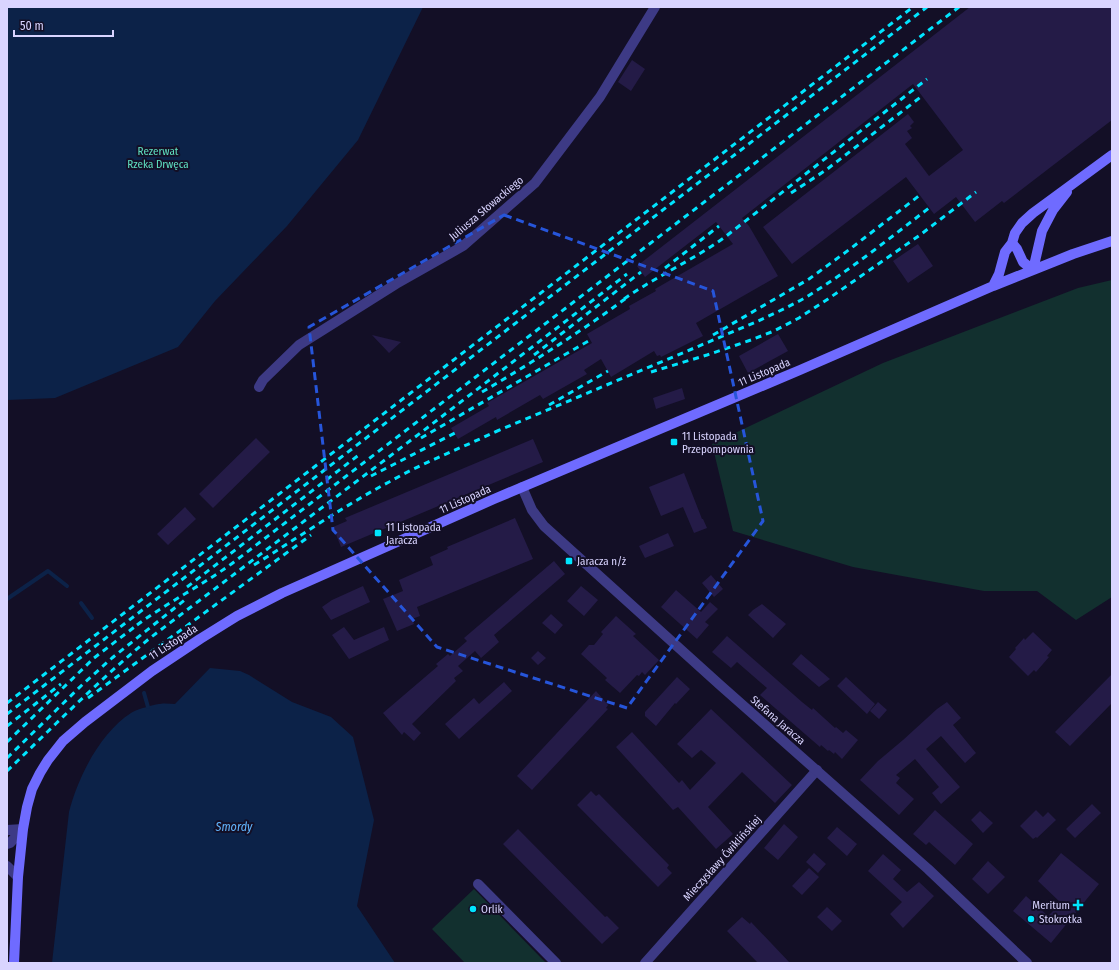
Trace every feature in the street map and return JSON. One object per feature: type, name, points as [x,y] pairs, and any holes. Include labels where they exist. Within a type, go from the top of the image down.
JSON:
[{"type":"main road","points":[[993,286],[999,274],[1005,252],[1022,223],[1033,213],[1112,155]]},
{"type":"main road","points":[[1012,242],[1023,262],[1033,270],[1042,231],[1053,210],[1073,184]]},
{"type":"main road","name":"11 Listopada","points":[[14,963],[18,877],[23,829],[32,789],[40,773],[63,741],[85,722],[152,671],[200,639],[237,616],[282,593],[522,487],[993,286],[1073,254],[1112,241]]},
{"type":"street","name":"Juliusza Słowackiego","points":[[259,387],[264,380],[299,345],[396,284],[462,246],[535,183],[600,97],[655,7]]},
{"type":"street","name":"Stefana Jaracza","points":[[522,487],[532,510],[544,526],[928,869],[1027,963]]},
{"type":"street","name":"Mieczysławy Ćwiklińskiej","points":[[645,963],[817,770]]},
{"type":"street","points":[[7,830],[23,829]]},
{"type":"street","points":[[7,844],[10,843],[23,829]]},
{"type":"street","points":[[7,866],[18,877]]},
{"type":"street","points":[[478,884],[556,963]]},
{"type":"highlighted area","points":[[504,215],[713,291],[763,521],[627,708],[437,647],[333,530],[309,327]]},
{"type":"green space","points":[[1112,280],[1112,597],[1076,620],[1037,591],[984,591],[853,567],[733,531],[712,444],[883,363],[1078,288]]},
{"type":"green space","name":"Orlik","points":[[474,889],[546,963],[465,963],[432,929]]},
{"type":"water","name":"Rezerwat Rzeka Drwęca","points":[[7,7],[423,7],[358,140],[287,226],[215,301],[178,347],[55,398],[7,400]]},
{"type":"water","name":"Smordy","points":[[210,668],[240,671],[249,675],[292,702],[331,717],[353,737],[374,820],[357,906],[395,963],[52,963],[69,812],[84,771],[100,744],[120,722],[133,712],[145,707],[162,704],[175,704]]},
{"type":"building","points":[[970,7],[1112,7],[1112,120],[1004,203],[1002,201],[975,222],[956,197],[934,214],[906,177],[792,264],[763,227],[908,114],[914,122],[910,126],[912,128],[907,131],[912,138],[905,144],[929,176],[963,150],[913,84],[742,218],[749,226],[778,276],[696,323],[703,336],[661,357],[660,355],[657,356],[654,351],[611,377],[601,359],[584,370],[587,374],[543,399],[540,395],[497,420],[496,417],[458,439],[451,428],[489,406],[487,403],[592,343],[587,334],[630,309],[629,306],[656,291],[655,289],[733,244],[716,222],[645,277],[637,266]]},
{"type":"building","points":[[632,60],[645,69],[631,91],[618,82]]},
{"type":"building","points":[[918,244],[933,266],[908,283],[893,261]]},
{"type":"building","points":[[778,334],[788,351],[748,373],[739,356]]},
{"type":"building","points":[[372,335],[401,342],[389,353]]},
{"type":"building","points":[[682,388],[685,399],[656,409],[653,398]]},
{"type":"building","points":[[256,438],[270,452],[213,508],[199,494]]},
{"type":"building","points":[[533,439],[543,462],[341,547],[333,527],[347,521],[345,518]]},
{"type":"building","points":[[684,473],[707,528],[694,533],[683,507],[661,516],[649,487]]},
{"type":"building","points":[[185,507],[196,519],[168,545],[157,534]]},
{"type":"building","points":[[515,518],[533,559],[417,607],[420,616],[412,619],[414,624],[397,631],[383,599],[403,591],[399,580],[433,565],[430,557],[448,549],[447,547]]},
{"type":"building","points":[[668,533],[674,546],[645,558],[639,546]]},
{"type":"building","points":[[554,561],[565,574],[494,635],[499,642],[481,658],[475,651],[458,666],[463,671],[454,678],[456,681],[412,724],[421,733],[414,741],[404,732],[402,735],[383,713],[438,666],[436,664],[448,654],[450,656],[467,641],[464,638]]},
{"type":"building","points":[[711,575],[723,589],[714,597],[702,583]]},
{"type":"building","points":[[363,586],[370,602],[331,620],[322,607],[332,600]]},
{"type":"building","points":[[581,586],[598,600],[584,616],[567,601]]},
{"type":"building","points":[[676,590],[701,612],[710,602],[718,609],[705,622],[709,625],[697,639],[661,607]]},
{"type":"building","points":[[762,604],[786,624],[773,638],[748,615]]},
{"type":"building","points":[[551,614],[563,625],[555,634],[542,623]]},
{"type":"building","points":[[616,616],[636,634],[633,636],[659,660],[645,675],[642,672],[639,676],[637,675],[620,693],[605,680],[607,678],[581,654],[589,645],[594,645],[603,634],[601,632]]},
{"type":"building","points":[[344,627],[354,640],[384,627],[389,640],[349,659],[332,635]]},
{"type":"building","points":[[1033,632],[1052,650],[1047,656],[1049,657],[1036,672],[1034,670],[1028,676],[1009,657],[1024,638],[1025,640]]},
{"type":"building","points":[[727,636],[812,710],[813,708],[835,728],[836,727],[843,733],[846,730],[858,740],[842,759],[835,752],[834,754],[829,750],[828,751],[821,745],[820,747],[760,695],[767,688],[737,662],[731,668],[712,652]]},
{"type":"building","points":[[538,651],[546,658],[538,665],[531,658]]},
{"type":"building","points":[[801,654],[830,679],[819,687],[792,664]]},
{"type":"building","points":[[1112,674],[1112,703],[1070,746],[1055,732]]},
{"type":"building","points":[[677,677],[690,689],[676,704],[675,703],[656,726],[645,716],[645,712]]},
{"type":"building","points":[[846,677],[875,704],[867,714],[837,686]]},
{"type":"building","points":[[504,682],[512,691],[459,739],[445,724],[474,698],[479,704]]},
{"type":"building","points":[[596,691],[608,705],[606,708],[608,709],[532,790],[517,776]]},
{"type":"building","points":[[878,702],[887,710],[879,719],[870,711]]},
{"type":"building","points":[[947,702],[961,718],[953,725],[976,753],[965,763],[941,736],[926,749],[960,787],[941,804],[932,793],[939,787],[915,759],[896,775],[900,778],[896,783],[914,799],[899,815],[860,780],[878,761]]},
{"type":"building","points":[[711,709],[792,785],[775,803],[742,772],[708,807],[733,834],[716,849],[678,807],[673,810],[616,747],[632,732],[679,783],[682,780],[690,790],[716,763],[701,750],[692,758],[677,744]]},
{"type":"building","points":[[591,791],[596,796],[599,794],[669,865],[667,868],[672,873],[658,887],[577,805]]},
{"type":"building","points":[[1092,804],[1101,813],[1075,838],[1066,829]]},
{"type":"building","points":[[935,810],[973,844],[955,865],[929,842],[926,845],[913,834]]},
{"type":"building","points":[[1036,810],[1043,817],[1048,812],[1056,820],[1037,838],[1036,837],[1033,839],[1020,826]]},
{"type":"building","points":[[980,811],[993,823],[983,833],[971,820]]},
{"type":"building","points":[[784,824],[798,837],[778,860],[764,848]]},
{"type":"building","points":[[837,827],[857,844],[847,856],[827,838]]},
{"type":"building","points":[[518,829],[605,917],[607,916],[619,928],[602,944],[503,844]]},
{"type":"building","points":[[814,853],[826,864],[818,873],[806,862]]},
{"type":"building","points":[[1061,853],[1099,884],[1051,943],[1013,911],[1026,896],[1048,916],[1061,903],[1038,881]]},
{"type":"building","points":[[883,854],[901,870],[893,879],[907,892],[919,882],[934,896],[903,928],[890,914],[902,902],[868,871]]},
{"type":"building","points":[[988,861],[1005,877],[988,894],[972,879]]},
{"type":"building","points":[[809,868],[819,877],[802,895],[792,886]]},
{"type":"building","points":[[827,907],[842,921],[832,931],[817,917]]},
{"type":"building","points":[[742,917],[750,924],[751,922],[790,963],[758,963],[727,931]]},
{"type":"waterway","points":[[7,599],[48,571],[67,586]]},
{"type":"waterway","points":[[81,603],[92,618]]},
{"type":"waterway","points":[[144,693],[148,707]]},
{"type":"railway","points":[[7,703],[913,7]]},
{"type":"railway","points":[[7,714],[927,7]]},
{"type":"railway","points":[[137,625],[234,562],[959,7]]},
{"type":"railway","points":[[624,299],[725,237],[927,79]]},
{"type":"railway","points":[[791,193],[826,170],[922,96]]},
{"type":"railway","points":[[651,372],[751,340],[774,331],[799,318],[920,235],[976,192]]},
{"type":"railway","points":[[713,335],[809,279],[920,195]]},
{"type":"railway","points":[[495,432],[756,322],[795,303],[824,286],[854,265],[929,208]]},
{"type":"railway","points":[[665,268],[719,226]]},
{"type":"railway","points":[[534,355],[641,272]]},
{"type":"railway","points":[[7,771],[95,686],[150,638],[627,274]]},
{"type":"railway","points":[[482,392],[557,346],[629,296]]},
{"type":"railway","points":[[421,438],[590,340]]},
{"type":"railway","points":[[549,405],[608,371]]},
{"type":"railway","points":[[254,565],[337,512],[402,475],[499,430]]},
{"type":"railway","points":[[371,476],[455,433]]},
{"type":"railway","points":[[187,587],[360,454]]},
{"type":"railway","points":[[88,698],[311,535]]},
{"type":"railway","points":[[7,758],[112,658],[186,599]]},
{"type":"railway","points":[[7,742],[94,658],[141,622]]},
{"type":"railway","points":[[7,726],[61,684]]},
{"type":"place","name":"11 Listopada Przepompownia","points":[[674,442]]},
{"type":"place","name":"11 Listopada Jaracza","points":[[378,533]]},
{"type":"place","name":"Jaracza n/ż","points":[[569,561]]},
{"type":"place","name":"Meritum","points":[[1078,905]]},
{"type":"place","name":"Orlik","points":[[473,909]]},
{"type":"place","name":"Stokrotka","points":[[1031,919]]}]
